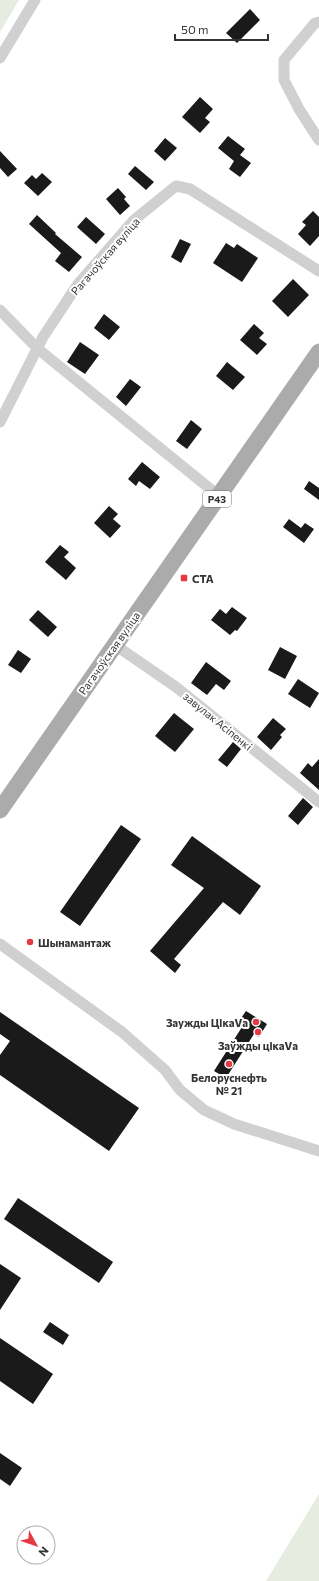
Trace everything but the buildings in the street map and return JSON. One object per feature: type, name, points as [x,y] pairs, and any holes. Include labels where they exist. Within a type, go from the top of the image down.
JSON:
[{"type":"main road","name":"Рагачоўская вуліца","points":[[0,810],[319,352]]},
{"type":"street","points":[[0,58],[35,0]]},
{"type":"street","points":[[319,22],[315,23],[284,60],[284,80],[299,109],[319,140]]},
{"type":"street","name":"Рагачоўская вуліца","points":[[0,422],[43,337],[78,284],[134,220],[176,186],[190,189],[319,271]]},
{"type":"street","points":[[0,310],[38,349],[219,496]]},
{"type":"street","name":"завулак Асіпенкі","points":[[115,645],[176,687],[319,802]]},
{"type":"street","points":[[0,944],[122,1032],[165,1070],[180,1090],[204,1110],[234,1124],[319,1151]]},
{"type":"shaded area","points":[[0,0],[19,0],[0,32]]},
{"type":"shaded area","points":[[319,1494],[319,1581],[266,1581]]},
{"type":"place","name":"СТА","points":[[184,578]]},
{"type":"place","name":"Шынамантаж","points":[[30,942]]},
{"type":"place","name":"Заужды ЦікаVа","points":[[256,1022]]},
{"type":"place","name":"Заўжды цікаVа","points":[[258,1032]]},
{"type":"place","name":"Белоруснефть № 21","points":[[229,1064]]}]
